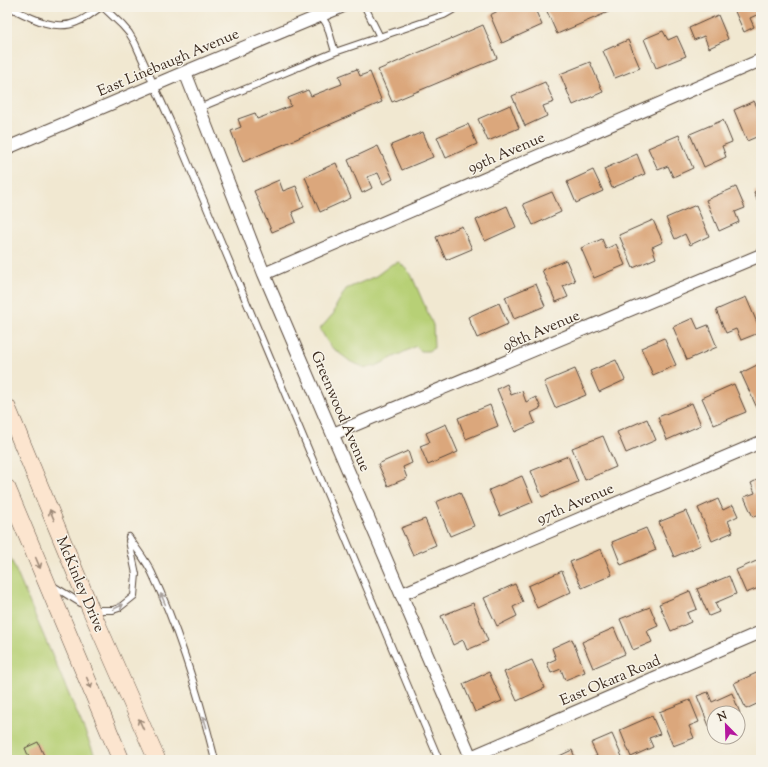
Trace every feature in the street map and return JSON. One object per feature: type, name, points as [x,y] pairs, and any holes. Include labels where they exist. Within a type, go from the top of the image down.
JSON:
[{"type":"main road","name":"McKinley Drive","points":[[7,407],[91,610],[157,760]]},
{"type":"main road","name":"McKinley Drive","points":[[7,488],[121,760]]},
{"type":"street","name":"East Linebaugh Avenue","points":[[7,148],[341,7]]},
{"type":"street","name":"99th Avenue","points":[[264,274],[761,60]]},
{"type":"street","name":"Greenwood Avenue","points":[[185,72],[264,274],[402,594],[471,759]]},
{"type":"street","name":"98th Avenue","points":[[333,434],[761,256]]},
{"type":"street","name":"97th Avenue","points":[[402,594],[761,442]]},
{"type":"street","name":"East Okara Road","points":[[471,759],[761,632]]},
{"type":"lane","points":[[9,7],[28,17],[48,24],[64,26],[77,22],[102,7],[130,33],[142,55],[155,85],[439,760]]},
{"type":"lane","points":[[365,7],[380,37]]},
{"type":"lane","points":[[199,108],[335,52],[444,15],[458,7]]},
{"type":"lane","points":[[321,15],[327,26],[335,52]]},
{"type":"lane","points":[[46,582],[91,610],[113,610],[119,608],[134,596],[136,574],[129,537],[151,572],[177,632],[208,732],[215,760]]},
{"type":"green space","points":[[399,262],[411,274],[433,325],[434,348],[428,351],[421,351],[416,346],[376,366],[366,368],[351,362],[330,346],[320,329],[334,313],[336,306],[346,289],[376,276],[392,264]]},
{"type":"green space","points":[[7,550],[97,760],[7,760]]},
{"type":"building","points":[[504,7],[534,7],[542,25],[502,43],[490,15]]},
{"type":"building","points":[[545,7],[620,7],[557,34]]},
{"type":"building","points":[[733,7],[761,7],[761,13],[750,18],[754,27],[744,32]]},
{"type":"building","points":[[718,15],[728,39],[709,48],[704,36],[694,40],[689,28]]},
{"type":"building","points":[[483,25],[497,58],[392,102],[378,70]]},
{"type":"building","points":[[663,31],[668,40],[677,36],[686,56],[656,68],[644,39]]},
{"type":"building","points":[[628,40],[640,68],[615,78],[603,51]]},
{"type":"building","points":[[590,62],[603,92],[573,105],[560,74]]},
{"type":"building","points":[[357,69],[360,76],[370,72],[382,102],[243,162],[231,131],[241,127],[238,119],[255,113],[257,119],[291,106],[288,98],[308,90],[311,96],[342,84],[339,76]]},
{"type":"building","points":[[545,82],[554,102],[543,106],[547,116],[525,126],[512,96]]},
{"type":"building","points":[[754,101],[759,111],[761,110],[761,135],[747,141],[734,110]]},
{"type":"building","points":[[510,105],[519,128],[488,141],[478,119]]},
{"type":"building","points":[[723,120],[732,142],[722,146],[726,157],[704,167],[690,134]]},
{"type":"building","points":[[468,124],[477,144],[446,158],[437,137]]},
{"type":"building","points":[[423,132],[433,157],[402,170],[391,145]]},
{"type":"building","points":[[679,135],[693,168],[673,177],[668,166],[658,170],[648,148]]},
{"type":"building","points":[[378,146],[393,179],[383,184],[378,173],[367,177],[372,188],[362,193],[348,160]]},
{"type":"building","points":[[637,154],[645,174],[612,188],[604,169]]},
{"type":"building","points":[[336,163],[351,198],[320,212],[305,177]]},
{"type":"building","points":[[593,170],[603,191],[576,203],[567,182]]},
{"type":"building","points":[[279,180],[283,191],[296,186],[304,207],[292,212],[296,222],[272,232],[254,191]]},
{"type":"building","points":[[736,187],[745,208],[735,212],[739,222],[719,231],[706,200]]},
{"type":"building","points":[[761,189],[761,202],[758,203],[754,192]]},
{"type":"building","points":[[552,192],[561,212],[533,225],[523,204]]},
{"type":"building","points":[[696,205],[709,236],[690,245],[685,234],[675,239],[666,218]]},
{"type":"building","points":[[507,206],[516,227],[485,241],[476,220]]},
{"type":"building","points":[[653,220],[663,242],[652,247],[656,258],[633,268],[619,235]]},
{"type":"building","points":[[462,226],[472,249],[446,260],[436,237]]},
{"type":"building","points":[[602,239],[606,249],[616,244],[625,265],[594,278],[581,248]]},
{"type":"building","points":[[566,260],[575,281],[563,286],[568,297],[556,302],[542,270]]},
{"type":"building","points":[[536,284],[545,306],[514,319],[505,297]]},
{"type":"building","points":[[746,297],[761,332],[741,340],[736,329],[726,333],[716,310]]},
{"type":"building","points":[[499,303],[508,324],[477,338],[468,317]]},
{"type":"building","points":[[693,318],[698,329],[708,325],[717,347],[687,360],[673,327]]},
{"type":"building","points":[[664,338],[676,365],[653,375],[641,348]]},
{"type":"building","points":[[616,360],[625,380],[599,392],[590,371]]},
{"type":"building","points":[[761,363],[761,407],[757,408],[741,373]]},
{"type":"building","points":[[575,369],[586,395],[555,408],[544,382]]},
{"type":"building","points":[[507,384],[511,395],[522,391],[526,402],[536,397],[541,408],[531,413],[535,423],[515,432],[497,389]]},
{"type":"building","points":[[734,384],[746,412],[714,425],[702,398]]},
{"type":"building","points":[[692,403],[701,425],[667,440],[658,417]]},
{"type":"building","points":[[490,405],[498,426],[466,439],[458,418]]},
{"type":"building","points":[[647,419],[656,440],[626,453],[617,432]]},
{"type":"building","points":[[446,424],[458,452],[428,465],[420,446],[430,442],[426,433]]},
{"type":"building","points":[[603,436],[616,467],[585,480],[572,448]]},
{"type":"building","points":[[408,451],[412,463],[403,467],[407,478],[388,486],[378,464]]},
{"type":"building","points":[[568,456],[578,482],[542,497],[531,471]]},
{"type":"building","points":[[522,476],[533,502],[500,516],[489,490]]},
{"type":"building","points":[[761,478],[761,513],[753,517],[744,497],[755,493],[751,483]]},
{"type":"building","points":[[460,492],[474,526],[450,536],[436,502]]},
{"type":"building","points":[[718,499],[723,510],[733,505],[738,516],[728,521],[733,532],[712,541],[698,508]]},
{"type":"building","points":[[686,511],[701,545],[674,557],[659,522]]},
{"type":"building","points":[[425,519],[436,545],[413,555],[401,528]]},
{"type":"building","points":[[646,528],[656,550],[621,565],[612,542]]},
{"type":"building","points":[[601,549],[612,575],[582,588],[570,562]]},
{"type":"building","points":[[761,559],[761,587],[746,593],[736,570]]},
{"type":"building","points":[[562,571],[571,592],[537,608],[528,586]]},
{"type":"building","points":[[729,576],[736,594],[715,603],[719,612],[709,616],[697,589]]},
{"type":"building","points":[[515,584],[523,602],[513,607],[517,616],[497,626],[484,598]]},
{"type":"building","points":[[690,591],[697,609],[687,613],[691,622],[671,631],[659,604]]},
{"type":"building","points":[[473,603],[488,641],[467,650],[463,640],[453,645],[441,616]]},
{"type":"building","points":[[650,607],[658,626],[647,631],[652,642],[633,650],[620,619]]},
{"type":"building","points":[[614,628],[625,654],[593,668],[582,642]]},
{"type":"building","points":[[572,639],[585,672],[565,680],[561,669],[551,673],[547,663],[556,659],[552,648]]},
{"type":"building","points":[[532,660],[545,688],[517,701],[504,672]]},
{"type":"building","points":[[761,671],[761,702],[746,709],[746,705],[744,705],[734,683]]},
{"type":"building","points":[[489,672],[502,701],[475,712],[463,684]]},
{"type":"building","points":[[708,692],[712,702],[732,693],[737,705],[706,705],[706,718],[697,696]]},
{"type":"building","points":[[690,700],[699,722],[689,726],[694,738],[673,746],[659,712]]},
{"type":"building","points":[[652,716],[660,734],[649,738],[653,747],[631,757],[620,730]]},
{"type":"building","points":[[612,734],[623,759],[587,760],[597,756],[591,743]]},
{"type":"building","points":[[38,742],[46,760],[30,760],[25,748]]},
{"type":"building","points":[[572,750],[576,760],[551,760]]}]
